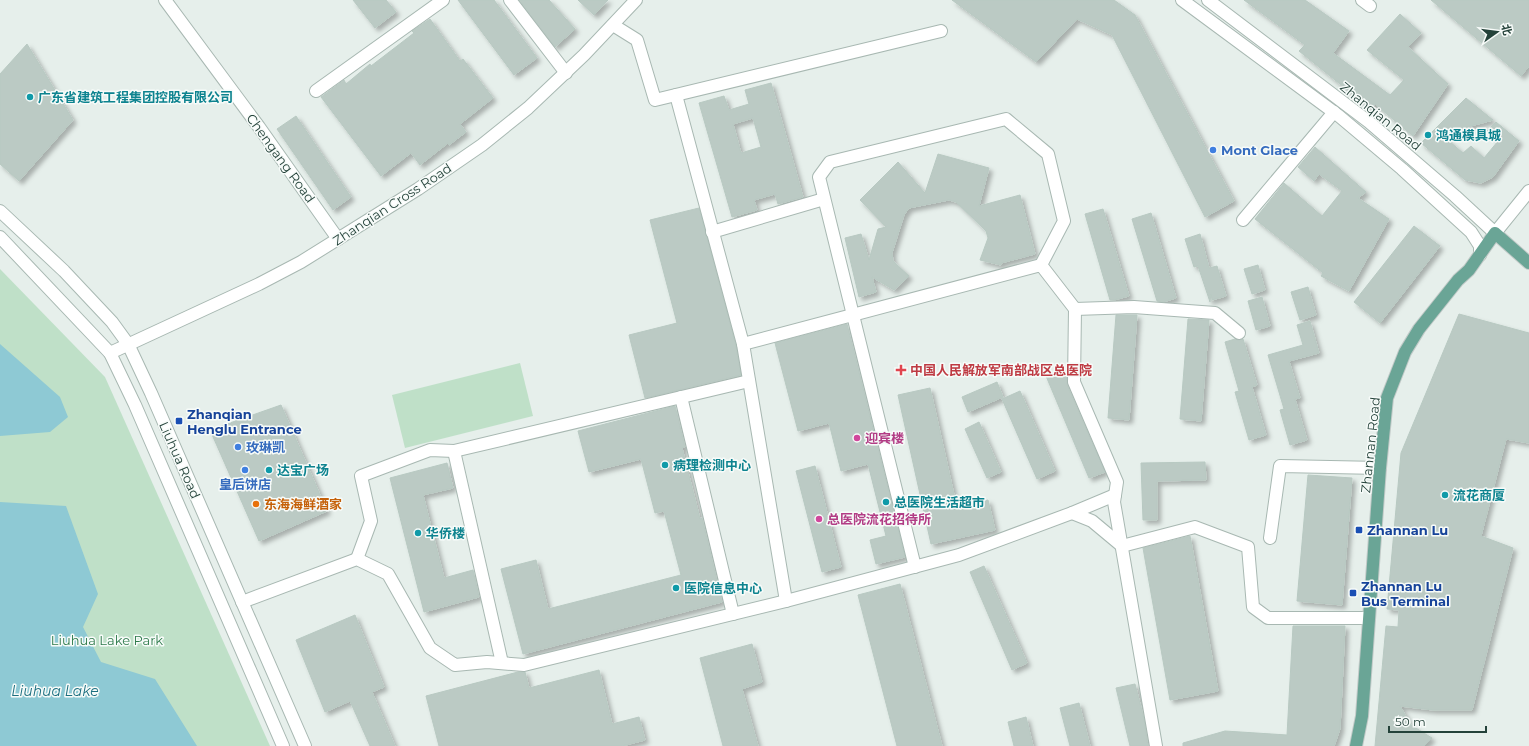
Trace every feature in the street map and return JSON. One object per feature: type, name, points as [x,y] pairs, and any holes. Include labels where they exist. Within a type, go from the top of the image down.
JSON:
[{"type":"main road","name":"Zhannan Road","points":[[1356,746],[1362,721],[1380,468],[1387,398],[1405,352],[1419,329],[1458,280],[1469,270],[1496,233]]},
{"type":"main road","name":"Zhanqian Road","points":[[1496,233],[1529,263]]},
{"type":"main road","points":[[1362,721],[1365,746]]},
{"type":"street","name":"Chengang Road","points":[[165,0],[259,127],[338,239]]},
{"type":"street","points":[[316,91],[443,0]]},
{"type":"street","points":[[510,0],[566,73]]},
{"type":"street","name":"Zhanqian Cross Road","points":[[110,353],[259,284],[301,262],[418,189],[482,145],[528,108],[566,73],[636,0]]},
{"type":"street","name":"Zhanqian Road","points":[[1182,0],[1334,112],[1402,169],[1471,232],[1480,246],[1480,255]]},
{"type":"street","name":"Zhanqian Road","points":[[1208,0],[1369,122],[1496,233]]},
{"type":"street","points":[[613,25],[637,40],[655,100],[941,31]]},
{"type":"street","points":[[676,95],[743,344],[786,601]]},
{"type":"street","points":[[1243,220],[1334,112]]},
{"type":"street","points":[[743,344],[853,314],[1041,265],[1064,221],[1048,154],[1006,119],[830,162],[819,177],[824,200],[853,314],[915,567]]},
{"type":"street","name":"Zhannan Road","points":[[1496,233],[1529,191]]},
{"type":"street","points":[[712,232],[824,200]]},
{"type":"street","name":"Liuhua Road","points":[[0,211],[95,303],[112,322],[128,344],[151,392],[306,746]]},
{"type":"street","name":"Liuhua Road","points":[[0,236],[110,353],[283,746]]},
{"type":"street","points":[[1041,265],[1075,309],[1074,382],[1117,482],[1114,502],[1156,746]]},
{"type":"street","points":[[1075,309],[1134,307],[1215,313],[1239,333]]},
{"type":"street","points":[[357,560],[371,521],[361,476],[430,450],[454,451],[749,381]]},
{"type":"street","points":[[681,397],[733,614]]},
{"type":"street","points":[[454,451],[502,664]]},
{"type":"street","points":[[1270,538],[1280,466],[1380,468]]},
{"type":"street","points":[[242,602],[357,560],[388,574],[430,648],[455,665],[488,662],[524,665],[786,601],[959,556],[1072,514],[1115,495]]},
{"type":"street","points":[[1072,514],[1092,521],[1122,546]]},
{"type":"street","points":[[1122,546],[1194,527],[1248,547],[1253,607],[1268,618],[1369,618]]},
{"type":"green space","name":"Liuhua Lake Park","points":[[0,269],[105,377],[270,746],[0,746]]},
{"type":"green space","points":[[520,363],[533,416],[405,448],[392,395]]},
{"type":"water","points":[[0,344],[60,397],[68,417],[50,432],[0,436]]},
{"type":"water","name":"Liuhua Lake","points":[[0,502],[66,506],[98,594],[83,627],[101,662],[155,679],[197,746],[0,746]]},
{"type":"building","points":[[353,0],[386,0],[396,12],[375,28]]},
{"type":"building","points":[[458,0],[494,0],[537,58],[514,75]]},
{"type":"building","points":[[519,0],[549,0],[575,29],[555,47]]},
{"type":"building","points":[[578,0],[608,0],[594,15]]},
{"type":"building","points":[[952,0],[1114,0],[1135,15],[1234,201],[1205,217],[1112,35],[1077,19],[1036,62]]},
{"type":"building","points":[[1244,0],[1305,0],[1349,31],[1333,53],[1390,95],[1404,80],[1367,50],[1400,14],[1421,33],[1408,47],[1448,84],[1413,136],[1375,104],[1371,109],[1299,51],[1305,45]]},
{"type":"building","points":[[1431,0],[1529,0],[1529,66],[1521,76]]},
{"type":"building","points":[[430,19],[460,61],[463,59],[493,98],[460,124],[466,132],[449,145],[448,143],[420,165],[411,153],[381,176],[321,97],[344,80],[346,84],[370,64],[371,66],[414,33],[412,31]]},
{"type":"building","name":"广东省建筑工程集团控股有限公司","points":[[27,44],[73,120],[19,181],[0,164],[0,74]]},
{"type":"building","points":[[771,83],[803,197],[778,204],[775,194],[754,200],[757,210],[732,217],[699,103],[724,96],[729,110],[749,104],[745,90]],"holes":[[[753,118],[761,147],[741,153],[733,124]]]},
{"type":"building","name":"鸿通模具城","points":[[1466,98],[1493,120],[1441,134],[1463,153],[1471,146],[1484,158],[1498,141],[1487,131],[1496,122],[1519,141],[1493,177],[1481,183],[1465,180],[1421,143]]},
{"type":"building","points":[[296,116],[351,197],[333,210],[277,129]]},
{"type":"building","points":[[1315,147],[1366,192],[1358,198],[1389,219],[1349,291],[1321,276],[1323,273],[1255,219],[1284,183],[1322,216],[1342,191],[1319,174],[1314,181],[1298,167]]},
{"type":"building","points":[[938,154],[989,168],[979,206],[1020,195],[1035,254],[1001,263],[1001,265],[980,260],[988,238],[986,231],[956,202],[949,200],[909,208],[904,215],[892,253],[893,261],[909,276],[894,290],[872,277],[876,292],[859,297],[845,238],[861,234],[869,260],[878,229],[886,227],[860,200],[898,162],[925,193]]},
{"type":"building","points":[[699,208],[736,346],[741,375],[645,398],[629,335],[677,323],[650,220]]},
{"type":"building","points":[[1103,209],[1129,296],[1114,300],[1110,300],[1085,214]]},
{"type":"building","points":[[1151,213],[1176,298],[1163,302],[1157,301],[1132,219]]},
{"type":"building","points":[[1414,226],[1440,246],[1380,323],[1354,302]]},
{"type":"building","points":[[1200,234],[1209,268],[1217,266],[1226,296],[1212,300],[1211,294],[1210,302],[1198,266],[1194,267],[1185,239]]},
{"type":"building","points":[[1258,265],[1265,290],[1252,294],[1244,269]]},
{"type":"building","points":[[1308,287],[1316,315],[1300,320],[1291,292]]},
{"type":"building","points":[[1262,297],[1270,326],[1256,330],[1248,301]]},
{"type":"building","name":"流花商厦","points":[[1459,314],[1529,333],[1529,443],[1506,439],[1481,536],[1513,548],[1472,710],[1433,710],[1400,706],[1411,725],[1432,738],[1424,746],[1375,746],[1386,626],[1398,627],[1399,610],[1387,609],[1401,453]]},
{"type":"building","points":[[1116,315],[1137,315],[1129,420],[1108,418]]},
{"type":"building","points":[[1188,319],[1209,320],[1201,421],[1180,419]]},
{"type":"building","points":[[1310,321],[1319,353],[1289,361],[1300,398],[1295,399],[1307,440],[1290,445],[1280,410],[1284,409],[1268,355],[1303,345],[1297,325]]},
{"type":"building","points":[[847,324],[905,557],[876,564],[870,540],[886,536],[868,464],[841,471],[829,423],[798,431],[775,343]]},
{"type":"building","points":[[1235,339],[1243,339],[1257,385],[1252,387],[1266,435],[1249,440],[1235,392],[1239,391],[1225,342]]},
{"type":"building","points":[[1064,368],[1067,374],[1067,385],[1105,472],[1089,478],[1046,376]]},
{"type":"building","points":[[997,382],[1003,397],[968,412],[962,397]]},
{"type":"building","points":[[930,388],[957,508],[988,500],[995,530],[931,544],[898,395]]},
{"type":"building","points":[[1020,391],[1055,471],[1037,479],[1002,399]]},
{"type":"building","name":"达宝广场","points":[[281,405],[327,511],[259,541],[210,430]]},
{"type":"building","name":"医院信息中心","points":[[675,406],[685,447],[682,448],[700,519],[702,518],[722,602],[523,654],[501,569],[536,560],[548,609],[681,575],[664,511],[655,513],[641,459],[589,472],[578,431]]},
{"type":"building","points":[[979,422],[1001,472],[987,478],[965,429]]},
{"type":"building","points":[[1205,462],[1206,480],[1157,481],[1157,520],[1143,520],[1141,463]]},
{"type":"building","name":"华侨楼","points":[[447,463],[453,488],[423,495],[444,578],[473,570],[479,597],[424,612],[390,478]]},
{"type":"building","name":"总医院流花招待所","points":[[815,466],[841,567],[822,572],[796,471]]},
{"type":"building","points":[[1308,475],[1352,478],[1342,605],[1297,601]]},
{"type":"building","points":[[1190,536],[1218,691],[1170,700],[1143,548]]},
{"type":"building","points":[[984,566],[1027,663],[1012,670],[970,572]]},
{"type":"building","points":[[900,584],[942,746],[897,746],[858,595]]},
{"type":"building","points":[[355,615],[384,687],[372,692],[395,746],[370,746],[350,701],[325,712],[296,640]]},
{"type":"building","points":[[1293,626],[1345,626],[1340,729],[1334,746],[1183,746],[1183,743],[1225,731],[1287,735]]},
{"type":"building","points":[[752,644],[762,682],[742,689],[758,746],[723,746],[700,658]]},
{"type":"building","points":[[599,670],[612,724],[639,717],[645,740],[622,746],[439,746],[426,696],[518,672],[525,672],[529,688]]},
{"type":"building","points":[[1135,684],[1144,719],[1148,746],[1130,746],[1116,688]]},
{"type":"building","points":[[1079,703],[1090,746],[1070,746],[1060,708]]},
{"type":"building","points":[[1026,717],[1033,746],[1014,746],[1008,722]]},
{"type":"place","name":"广东省建筑工程集团控股有限公司","points":[[30,97]]},
{"type":"place","name":"鸿通模具城","points":[[1428,135]]},
{"type":"place","name":"Mont Glace","points":[[1213,150]]},
{"type":"place","name":"中国人民解放军南部战区总医院","points":[[901,370]]},
{"type":"place","name":"Zhanqian Henglu Entrance","points":[[179,421]]},
{"type":"place","name":"迎宾楼","points":[[857,438]]},
{"type":"place","name":"玫琳凯","points":[[238,447]]},
{"type":"place","name":"病理检测中心","points":[[665,465]]},
{"type":"place","name":"皇后饼店","points":[[245,470]]},
{"type":"place","name":"达宝广场","points":[[269,470]]},
{"type":"place","name":"流花商厦","points":[[1445,495]]},
{"type":"place","name":"总医院生活超市","points":[[886,502]]},
{"type":"place","name":"东海海鲜酒家","points":[[256,504]]},
{"type":"place","name":"总医院流花招待所","points":[[819,519]]},
{"type":"place","name":"Zhannan Lu","points":[[1359,530]]},
{"type":"place","name":"华侨楼","points":[[418,533]]},
{"type":"place","name":"医院信息中心","points":[[676,588]]},
{"type":"place","name":"Zhannan Lu Bus Terminal","points":[[1353,593]]}]
